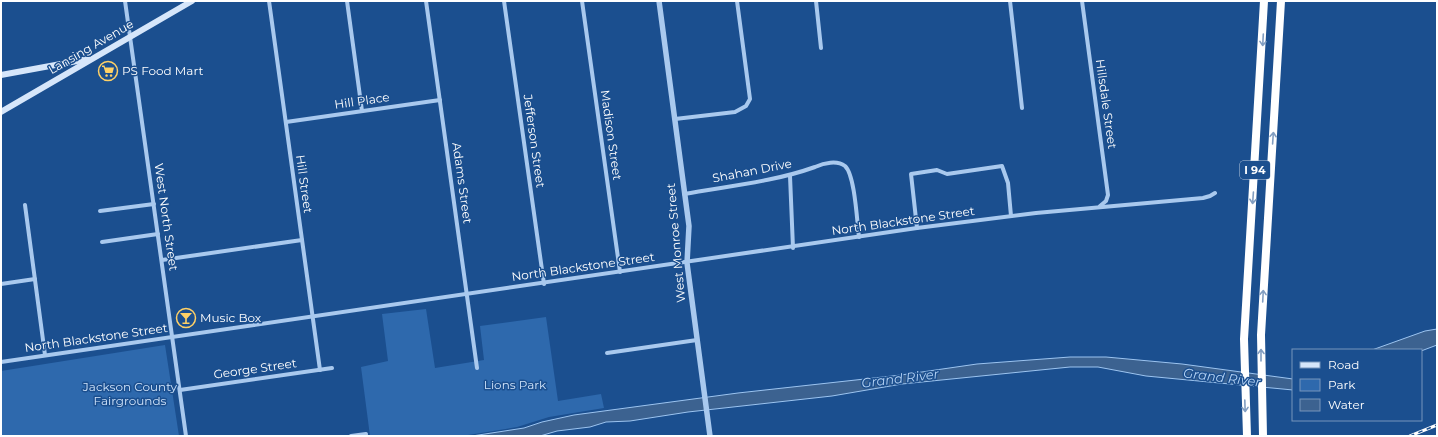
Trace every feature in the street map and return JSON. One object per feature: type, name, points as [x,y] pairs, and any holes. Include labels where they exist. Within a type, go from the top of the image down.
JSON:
[{"type":"highway","name":"I 94","points":[[1247,436],[1244,339],[1264,1]]},
{"type":"highway","name":"I 94","points":[[1263,436],[1261,335],[1281,1]]},
{"type":"main road","name":"Lansing Avenue","points":[[1,112],[192,1]]},
{"type":"main road","points":[[1,75],[93,58]]},
{"type":"street","name":"West North Street","points":[[125,1],[186,436]]},
{"type":"street","name":"Hill Street","points":[[269,1],[320,370]]},
{"type":"street","points":[[347,1],[362,111]]},
{"type":"street","name":"Adams Street","points":[[426,1],[477,368]]},
{"type":"street","name":"Jefferson Street","points":[[504,1],[544,284]]},
{"type":"street","name":"Madison Street","points":[[582,1],[620,272]]},
{"type":"street","name":"West Monroe Street","points":[[659,1],[688,226],[687,263],[710,436]]},
{"type":"street","points":[[675,119],[735,112],[746,106],[750,99],[737,1]]},
{"type":"street","points":[[816,1],[821,48]]},
{"type":"street","points":[[1010,1],[1022,108]]},
{"type":"street","name":"Hillsdale Street","points":[[1082,1],[1108,195],[1106,201],[1100,206]]},
{"type":"street","name":"Hill Place","points":[[286,122],[440,100]]},
{"type":"street","name":"Shahan Drive","points":[[684,194],[790,176],[826,163],[837,163],[846,167],[852,181],[859,237]]},
{"type":"street","points":[[917,228],[911,174],[937,170],[947,174],[1002,166],[1008,183],[1011,216]]},
{"type":"street","points":[[790,176],[793,248]]},
{"type":"street","name":"North Blackstone Street","points":[[1,362],[793,248],[917,228],[1100,206],[1203,198],[1215,193]]},
{"type":"street","points":[[100,211],[154,204]]},
{"type":"street","points":[[25,205],[46,355]]},
{"type":"street","points":[[102,242],[158,234]]},
{"type":"street","points":[[162,260],[302,240]]},
{"type":"street","points":[[1,284],[35,279]]},
{"type":"street","points":[[607,353],[697,340]]},
{"type":"street","name":"George Street","points":[[180,390],[332,368]]},
{"type":"street","points":[[351,436],[366,434]]},
{"type":"green space","name":"Lions Park","points":[[426,309],[435,368],[484,360],[480,326],[546,317],[558,401],[601,394],[604,408],[549,417],[517,427],[462,436],[370,436],[361,367],[388,361],[382,314]]},
{"type":"green space","name":"Jackson County Fairgrounds","points":[[165,345],[179,436],[1,436],[1,371]]},
{"type":"water","points":[[1437,329],[1437,345],[1422,351],[1422,349],[1375,349],[1425,331]]},
{"type":"water","name":"Grand River","points":[[1070,357],[1106,357],[1182,364],[1292,379],[1292,390],[1146,376],[1098,367],[1070,367],[902,384],[832,396],[688,412],[630,421],[606,422],[590,427],[557,431],[540,436],[472,436],[524,428],[542,422],[574,415],[738,393],[901,375],[977,364]]},
{"type":"railway","points":[[1410,436],[1437,425]]},
{"type":"place","name":"PS Food Mart","points":[[108,71]]},
{"type":"place","name":"Music Box","points":[[186,318]]}]
